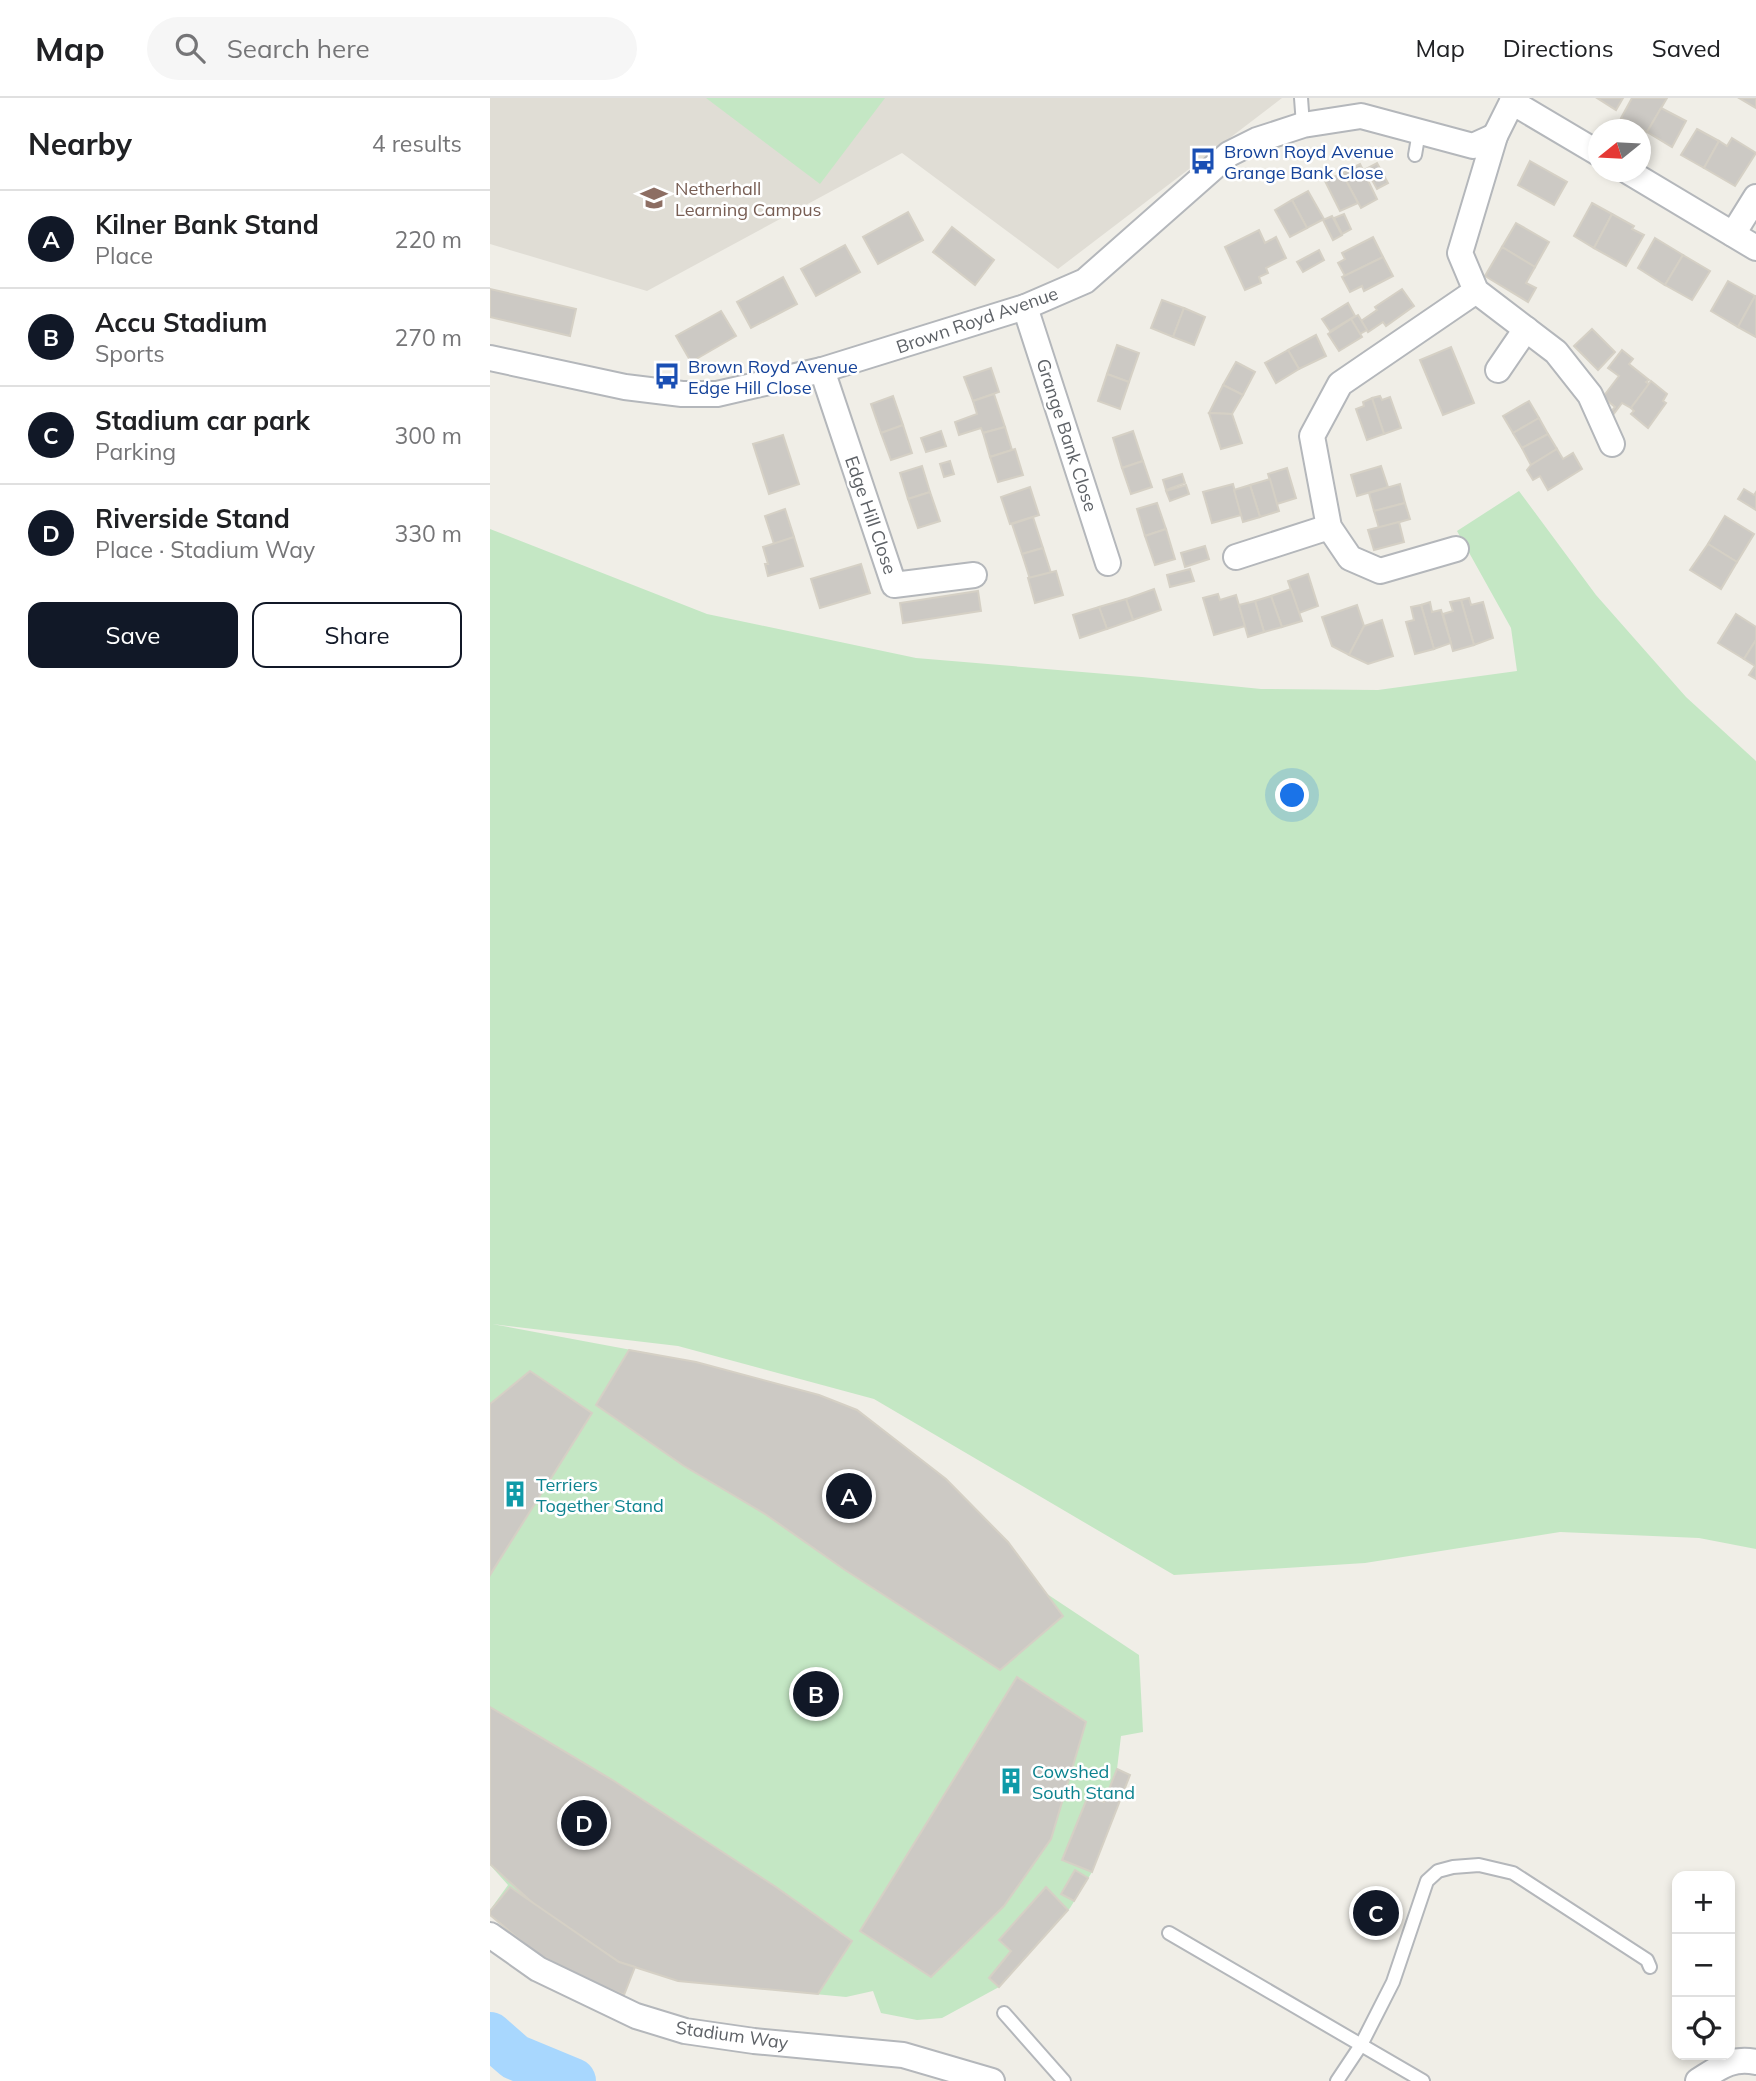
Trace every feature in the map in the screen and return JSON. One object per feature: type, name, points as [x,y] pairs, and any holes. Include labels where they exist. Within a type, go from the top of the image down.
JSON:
[{"type":"street","points":[[1588,147],[1513,100],[1495,136],[1460,253],[1476,291],[1556,352],[1590,395],[1612,444]]},
{"type":"street","name":"Brown Royd Avenue","points":[[490,358],[625,387],[682,394],[728,392],[822,370],[1025,307],[1085,281],[1229,154],[1257,140],[1303,125],[1361,116],[1417,143],[1473,146],[1495,136]]},
{"type":"street","points":[[1646,182],[1756,248]]},
{"type":"street","points":[[1733,234],[1756,197]]},
{"type":"street","points":[[1457,549],[1380,571],[1350,558],[1329,527],[1312,436],[1340,384],[1476,291]]},
{"type":"street","name":"Grange Bank Close","points":[[1025,307],[1108,563]]},
{"type":"street","points":[[1498,370],[1526,329]]},
{"type":"street","name":"Edge Hill Close","points":[[822,370],[894,585],[974,575]]},
{"type":"street","points":[[1236,557],[1329,527]]},
{"type":"street","name":"Stadium Way","points":[[490,1935],[538,1969],[560,1980],[636,2016],[685,2031],[903,2055],[992,2081]]},
{"type":"street","points":[[1698,2081],[1740,2059],[1756,2062]]},
{"type":"lane","points":[[1301,98],[1303,125]]},
{"type":"lane","points":[[1338,2081],[1361,2045],[1394,1982],[1427,1881],[1438,1871],[1479,1865],[1513,1873],[1647,1960],[1650,1968]]},
{"type":"lane","points":[[1169,1933],[1423,2081]]},
{"type":"lane","points":[[1004,2013],[1064,2081]]},
{"type":"shaded area","name":"Netherhall Learning Campus","points":[[490,98],[1282,98],[1058,269],[902,153],[647,291],[490,244]]},
{"type":"green space","points":[[706,98],[885,98],[820,184]]},
{"type":"green space","points":[[1519,491],[1596,595],[1686,697],[1756,761],[1756,1549],[1699,1538],[1560,1532],[1365,1563],[1174,1575],[874,1399],[678,1346],[492,1324],[696,1362],[819,1395],[857,1410],[946,1479],[1038,1588],[1139,1655],[1143,1732],[1121,1736],[1117,1769],[1130,1775],[1092,1872],[1070,1908],[999,1987],[942,2018],[917,2020],[881,2013],[873,1991],[846,1997],[678,1981],[635,1967],[624,1995],[577,1976],[532,1950],[490,1915],[490,1910],[508,1885],[490,1865],[490,529],[707,614],[916,658],[1261,689],[1378,690],[1517,671],[1511,628],[1457,531]]},
{"type":"building","points":[[1597,98],[1623,98],[1616,110]]},
{"type":"building","points":[[1632,98],[1667,98],[1651,125],[1651,119],[1621,118]]},
{"type":"building","points":[[1739,98],[1756,98],[1756,108]]},
{"type":"building","points":[[1661,108],[1686,121],[1672,147],[1651,134],[1651,125]]},
{"type":"building","points":[[1697,129],[1719,141],[1704,168],[1681,155]]},
{"type":"building","points":[[1732,138],[1756,153],[1735,186],[1704,168],[1719,141],[1727,146]]},
{"type":"building","points":[[1530,161],[1567,182],[1554,205],[1518,185]]},
{"type":"building","points":[[1377,163],[1388,183],[1377,189],[1366,169]]},
{"type":"building","points":[[1360,164],[1377,199],[1361,208],[1342,173]]},
{"type":"building","points":[[1342,173],[1358,203],[1340,211],[1325,181]]},
{"type":"building","points":[[1308,191],[1324,219],[1307,228],[1292,200]]},
{"type":"building","points":[[1292,200],[1307,228],[1290,237],[1275,210]]},
{"type":"building","points":[[1592,203],[1612,214],[1594,248],[1574,236]]},
{"type":"building","points":[[908,212],[923,240],[878,264],[863,237]]},
{"type":"building","points":[[1344,214],[1351,229],[1342,234],[1334,218]]},
{"type":"building","points":[[1612,214],[1644,235],[1626,266],[1594,248]]},
{"type":"building","points":[[1332,216],[1342,235],[1333,240],[1323,220]]},
{"type":"building","points":[[1516,223],[1549,242],[1535,267],[1502,247]]},
{"type":"building","points":[[952,227],[994,260],[975,285],[933,252]]},
{"type":"building","points":[[1259,230],[1265,243],[1276,237],[1286,258],[1266,268],[1268,273],[1259,277],[1261,283],[1245,290],[1225,247]]},
{"type":"building","points":[[1373,237],[1383,257],[1345,276],[1338,263],[1345,259],[1342,253]]},
{"type":"building","points":[[1655,238],[1683,255],[1665,285],[1638,268]]},
{"type":"building","points":[[845,245],[860,272],[816,296],[801,269]]},
{"type":"building","points":[[1502,247],[1535,267],[1526,283],[1536,288],[1528,302],[1485,276]]},
{"type":"building","points":[[1319,250],[1324,260],[1303,272],[1297,262]]},
{"type":"building","points":[[1683,255],[1710,271],[1692,300],[1665,285]]},
{"type":"building","points":[[1383,257],[1393,276],[1364,291],[1362,286],[1350,292],[1342,277]]},
{"type":"building","points":[[783,277],[797,304],[751,328],[737,302]]},
{"type":"building","points":[[1728,281],[1755,296],[1738,327],[1711,311]]},
{"type":"building","points":[[490,289],[576,309],[570,336],[490,317]]},
{"type":"building","points":[[1402,289],[1414,306],[1386,326],[1383,322],[1368,332],[1361,321],[1377,310],[1375,307]]},
{"type":"building","points":[[1756,296],[1756,337],[1738,327]]},
{"type":"building","points":[[1162,300],[1184,308],[1173,337],[1151,328]]},
{"type":"building","points":[[1348,303],[1355,316],[1330,331],[1322,319]]},
{"type":"building","points":[[1184,308],[1205,317],[1194,345],[1173,337]]},
{"type":"building","points":[[721,311],[736,336],[691,362],[676,336]]},
{"type":"building","points":[[1358,315],[1367,330],[1360,334],[1351,319]]},
{"type":"building","points":[[1351,319],[1362,337],[1339,351],[1328,334]]},
{"type":"building","points":[[1592,329],[1615,352],[1598,370],[1574,346]]},
{"type":"building","points":[[1316,335],[1326,356],[1299,369],[1288,350]]},
{"type":"building","points":[[1117,345],[1139,353],[1129,382],[1107,374]]},
{"type":"building","points":[[1451,347],[1474,403],[1443,415],[1420,360]]},
{"type":"building","points":[[1288,350],[1299,369],[1276,383],[1265,363]]},
{"type":"building","points":[[1622,350],[1633,359],[1629,364],[1649,380],[1646,382],[1649,384],[1631,408],[1622,403],[1613,415],[1610,413],[1615,407],[1603,397],[1619,376],[1608,368]]},
{"type":"building","points":[[1236,362],[1255,372],[1243,395],[1223,385]]},
{"type":"building","points":[[991,368],[999,392],[973,401],[964,377]]},
{"type":"building","points":[[1107,374],[1129,382],[1120,409],[1098,401]]},
{"type":"building","points":[[1651,381],[1667,394],[1663,401],[1666,403],[1648,428],[1631,414],[1634,411],[1631,408]]},
{"type":"building","points":[[1223,385],[1243,395],[1232,414],[1209,413]]},
{"type":"building","points":[[994,394],[1005,427],[983,433],[981,428],[959,435],[955,422],[977,414],[973,401]]},
{"type":"building","points":[[893,396],[903,425],[881,433],[871,404]]},
{"type":"building","points":[[1380,396],[1382,400],[1390,397],[1401,428],[1384,434],[1372,398]]},
{"type":"building","points":[[1372,398],[1384,434],[1367,440],[1356,409]]},
{"type":"building","points":[[1529,401],[1539,418],[1513,433],[1503,416]]},
{"type":"building","points":[[1209,413],[1232,414],[1242,443],[1221,449]]},
{"type":"building","points":[[1539,418],[1548,434],[1522,448],[1513,433]]},
{"type":"building","points":[[903,425],[912,453],[891,460],[881,433]]},
{"type":"building","points":[[1005,427],[1012,450],[990,457],[983,433]]},
{"type":"building","points":[[941,431],[946,446],[926,452],[921,438]]},
{"type":"building","points":[[1133,431],[1143,461],[1122,468],[1113,438]]},
{"type":"building","points":[[1548,434],[1557,449],[1531,465],[1522,448]]},
{"type":"building","points":[[783,435],[799,484],[769,494],[753,444]]},
{"type":"building","points":[[1015,449],[1023,475],[998,482],[990,457]]},
{"type":"building","points":[[1557,449],[1563,459],[1573,453],[1582,469],[1548,490],[1540,476],[1533,480],[1527,470]]},
{"type":"building","points":[[950,461],[954,474],[944,477],[940,464]]},
{"type":"building","points":[[1143,461],[1152,487],[1131,494],[1122,468]]},
{"type":"building","points":[[922,466],[930,492],[908,499],[900,473]]},
{"type":"building","points":[[1381,466],[1388,487],[1357,496],[1351,475]]},
{"type":"building","points":[[1287,468],[1296,498],[1277,504],[1268,474]]},
{"type":"building","points":[[1182,474],[1185,483],[1166,490],[1163,480]]},
{"type":"building","points":[[1270,479],[1279,511],[1260,517],[1250,485]]},
{"type":"building","points":[[1233,484],[1241,515],[1212,523],[1203,492]]},
{"type":"building","points":[[1400,484],[1405,503],[1374,511],[1369,493]]},
{"type":"building","points":[[1186,485],[1189,494],[1170,501],[1166,491]]},
{"type":"building","points":[[1250,485],[1260,517],[1243,522],[1234,490]]},
{"type":"building","points":[[1030,487],[1039,515],[1010,524],[1001,497]]},
{"type":"building","points":[[1744,489],[1754,495],[1756,492],[1756,510],[1738,499]]},
{"type":"building","points":[[930,492],[940,521],[918,528],[908,499]]},
{"type":"building","points":[[1157,503],[1166,529],[1145,536],[1137,509]]},
{"type":"building","points":[[1405,503],[1410,519],[1379,528],[1374,511]]},
{"type":"building","points":[[785,509],[794,537],[774,544],[765,516]]},
{"type":"building","points":[[1725,516],[1754,534],[1737,562],[1708,544]]},
{"type":"building","points":[[1033,517],[1043,548],[1022,554],[1012,524]]},
{"type":"building","points":[[1399,522],[1404,542],[1374,550],[1368,530]]},
{"type":"building","points":[[1166,529],[1175,559],[1155,565],[1145,536]]},
{"type":"building","points":[[794,537],[803,566],[768,576],[763,547]]},
{"type":"building","points":[[1708,544],[1737,562],[1721,589],[1690,570]]},
{"type":"building","points":[[1205,546],[1209,559],[1185,567],[1181,553]]},
{"type":"building","points":[[1043,548],[1051,573],[1030,579],[1022,554]]},
{"type":"building","points":[[861,564],[870,593],[820,608],[811,579]]},
{"type":"building","points":[[1190,569],[1194,581],[1170,587],[1167,575]]},
{"type":"building","points":[[1056,571],[1063,595],[1035,603],[1028,578]]},
{"type":"building","points":[[1308,574],[1318,606],[1299,613],[1288,581]]},
{"type":"building","points":[[1154,589],[1161,610],[1133,620],[1126,599]]},
{"type":"building","points":[[1291,589],[1302,621],[1282,627],[1271,596]]},
{"type":"building","points":[[978,591],[981,611],[903,623],[900,603]]},
{"type":"building","points":[[1218,594],[1220,600],[1236,595],[1245,626],[1214,635],[1203,598]]},
{"type":"building","points":[[1271,596],[1282,627],[1264,632],[1255,601]]},
{"type":"building","points":[[1469,598],[1471,605],[1483,602],[1493,638],[1474,645],[1461,600]]},
{"type":"building","points":[[1126,599],[1133,620],[1107,629],[1099,607]]},
{"type":"building","points":[[1461,600],[1474,645],[1453,651],[1443,614],[1453,611],[1450,602]]},
{"type":"building","points":[[1255,601],[1264,632],[1248,637],[1239,605]]},
{"type":"building","points":[[1430,602],[1432,612],[1441,610],[1451,643],[1434,649],[1421,605]]},
{"type":"building","points":[[1357,605],[1364,626],[1349,655],[1332,646],[1322,617]]},
{"type":"building","points":[[1421,605],[1434,649],[1415,654],[1406,622],[1414,620],[1411,607]]},
{"type":"building","points":[[1099,607],[1107,629],[1080,638],[1073,615]]},
{"type":"building","points":[[1736,614],[1756,627],[1756,640],[1744,659],[1718,643]]},
{"type":"building","points":[[1382,620],[1393,656],[1368,664],[1349,655],[1364,626]]},
{"type":"building","points":[[1756,640],[1756,679],[1749,675],[1755,666],[1744,659]]},
{"type":"building","points":[[629,1350],[696,1362],[819,1395],[857,1410],[946,1479],[1008,1542],[1063,1616],[1000,1670],[845,1570],[765,1514],[684,1466],[596,1405]]},
{"type":"building","name":"Terriers Together Stand","points":[[530,1371],[592,1413],[490,1575],[490,1404]]},
{"type":"building","name":"Cowshed South Stand","points":[[1017,1677],[1086,1722],[1051,1839],[1004,1906],[931,1977],[860,1931]]},
{"type":"building","points":[[490,1707],[614,1781],[776,1887],[852,1941],[818,1994],[678,1981],[619,1962],[537,1907],[490,1864]]},
{"type":"building","points":[[1117,1769],[1130,1775],[1092,1872],[1062,1860],[1088,1796],[1104,1802]]},
{"type":"building","points":[[1075,1870],[1088,1878],[1074,1901],[1061,1894]]},
{"type":"building","points":[[510,1887],[619,1962],[635,1967],[624,1995],[577,1976],[532,1950],[490,1915],[490,1911]]},
{"type":"building","points":[[1046,1887],[1068,1910],[999,1987],[989,1978],[1011,1951],[999,1940]]},
{"type":"waterway","points":[[490,2035],[515,2057],[573,2081]]},
{"type":"place","name":"Brown Royd Avenue Grange Bank Close","points":[[1203,161]]},
{"type":"place","name":"Netherhall Learning Campus","points":[[654,198]]},
{"type":"place","name":"Brown Royd Avenue Edge Hill Close","points":[[667,376]]},
{"type":"place","name":"Terriers Together Stand","points":[[515,1494]]},
{"type":"place","name":"Kilner Bank Stand","points":[[849,1496]]},
{"type":"place","name":"Accu Stadium","points":[[816,1694]]},
{"type":"place","name":"Cowshed South Stand","points":[[1011,1781]]},
{"type":"place","name":"Riverside Stand","points":[[584,1823]]},
{"type":"place","name":"Stadium car park","points":[[1376,1913]]}]
